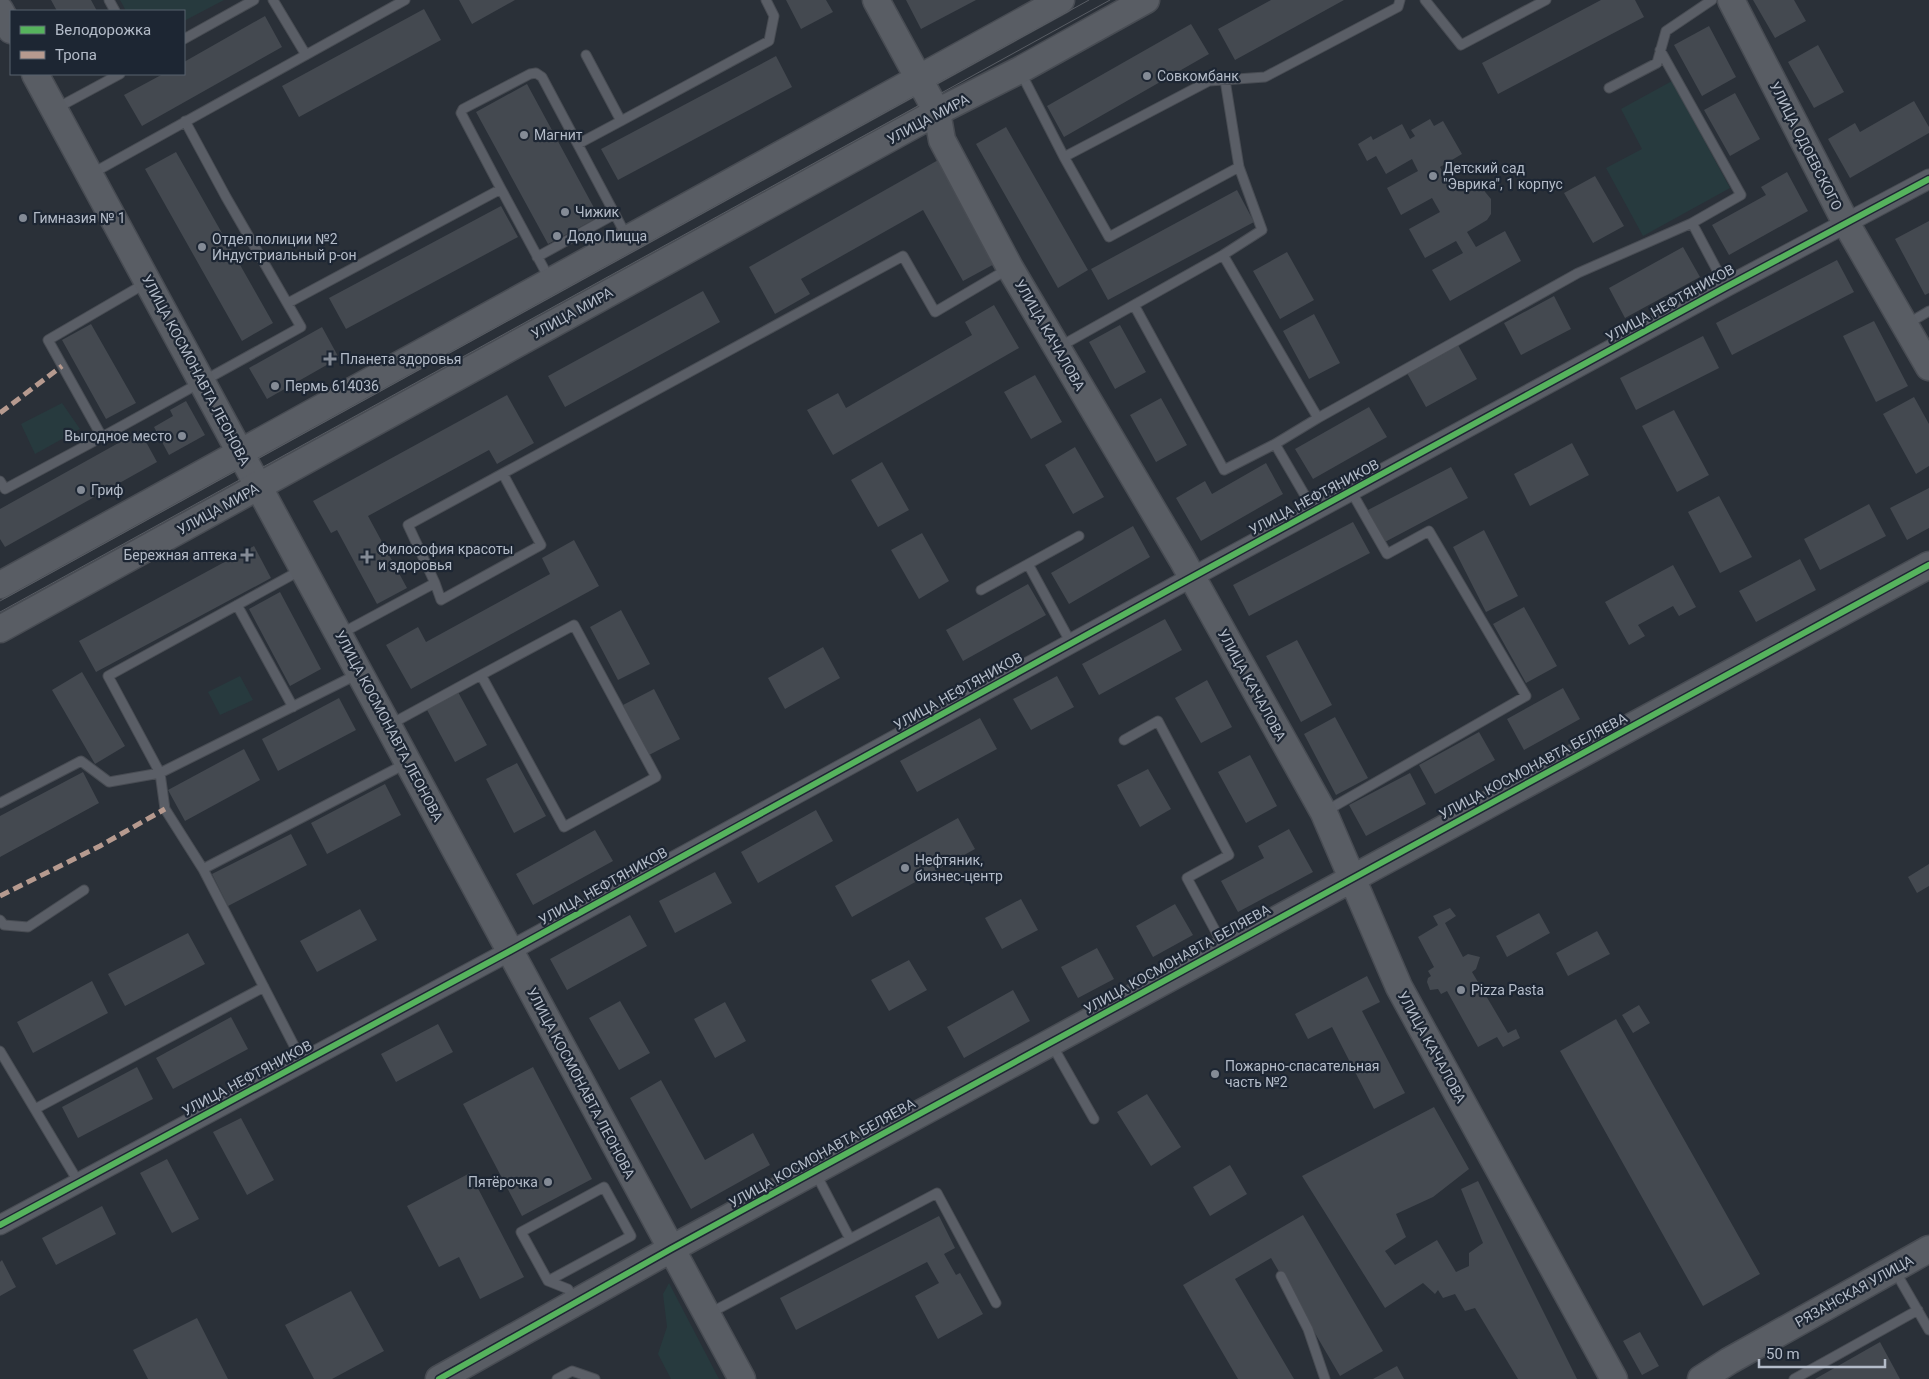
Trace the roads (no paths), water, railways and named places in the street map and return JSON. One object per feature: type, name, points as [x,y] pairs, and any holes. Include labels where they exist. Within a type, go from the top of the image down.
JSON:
[{"type":"main road","name":"УЛИЦА КАЧАЛОВА","points":[[876,0],[937,112],[942,140],[1010,268],[1192,577],[1324,813],[1398,986],[1614,1379]]},
{"type":"main road","points":[[0,586],[1061,0]]},
{"type":"main road","name":"УЛИЦА МИРА","points":[[0,629],[937,112],[1020,70],[1146,0]]},
{"type":"main road","name":"УЛИЦА ОДОЕВСКОГО","points":[[1731,0],[1846,223],[1929,367]]},
{"type":"main road","points":[[0,10],[10,28]]},
{"type":"main road","name":"УЛИЦА КОСМОНАВТА ЛЕОНОВА","points":[[36,75],[149,281],[742,1379]]},
{"type":"main road","name":"УЛИЦА КОСМОНАВТА БЕЛЯЕВА","points":[[439,1379],[671,1249],[1929,565]]},
{"type":"main road","name":"РЯЗАНСКАЯ УЛИЦА","points":[[1701,1379],[1929,1248]]},
{"type":"street","name":"УЛИЦА НЕФТЯНИКОВ","points":[[0,1225],[510,951],[1192,577],[1929,179]]},
{"type":"lane","points":[[185,38],[254,0]]},
{"type":"lane","points":[[273,0],[306,55]]},
{"type":"lane","points":[[90,174],[405,0]]},
{"type":"lane","points":[[578,144],[769,41],[774,16],[766,0]]},
{"type":"lane","points":[[1064,158],[1210,81],[1265,77],[1398,7],[1400,0]]},
{"type":"lane","points":[[1425,0],[1461,44],[1546,0]]},
{"type":"lane","points":[[1609,88],[1657,63],[1666,31],[1712,0]]},
{"type":"lane","points":[[1134,305],[1224,470],[1275,444],[1318,418],[1578,273],[1692,223],[1741,195],[1660,50]]},
{"type":"lane","points":[[586,55],[621,121]]},
{"type":"lane","points":[[1020,70],[1064,158],[1109,237],[1239,166]]},
{"type":"lane","points":[[551,282],[462,118],[461,113],[463,109],[530,74],[536,73],[542,77],[628,239]]},
{"type":"lane","points":[[55,109],[118,75]]},
{"type":"lane","points":[[1058,348],[1223,255],[1262,230],[1239,166],[1225,80]]},
{"type":"lane","points":[[0,481],[5,489],[301,326],[185,121]]},
{"type":"lane","points":[[288,303],[501,189]]},
{"type":"lane","points":[[537,257],[615,214]]},
{"type":"lane","points":[[1692,223],[1726,287]]},
{"type":"lane","points":[[1223,255],[1318,418]]},
{"type":"lane","points":[[502,474],[541,545],[441,600],[408,525],[903,256],[935,312],[1010,268]]},
{"type":"lane","points":[[102,437],[48,340],[149,281]]},
{"type":"lane","points":[[1905,325],[1929,312]]},
{"type":"lane","points":[[1275,444],[1314,511]]},
{"type":"lane","points":[[1324,813],[1526,696],[1429,531],[1386,554],[1351,491]]},
{"type":"lane","points":[[981,590],[1079,536]]},
{"type":"lane","points":[[1028,564],[1071,643]]},
{"type":"lane","points":[[303,1063],[204,869],[164,809],[160,773],[108,676],[304,568]]},
{"type":"lane","points":[[339,635],[435,583]]},
{"type":"lane","points":[[237,605],[293,706]]},
{"type":"lane","points":[[388,725],[481,675],[574,625],[656,777],[564,827],[481,675]]},
{"type":"lane","points":[[0,803],[81,761],[110,782],[160,773],[360,673]]},
{"type":"lane","points":[[1124,740],[1158,722],[1229,855],[1186,878],[1224,948]]},
{"type":"lane","points":[[204,869],[408,762]]},
{"type":"lane","points":[[0,920],[4,925],[28,927],[84,890]]},
{"type":"lane","points":[[35,1109],[264,986]]},
{"type":"lane","points":[[1050,1043],[1094,1119]]},
{"type":"lane","points":[[0,1051],[79,1183]]},
{"type":"lane","points":[[815,1171],[850,1239]]},
{"type":"lane","points":[[548,1281],[631,1236],[604,1187],[521,1232],[548,1281],[568,1289],[575,1303]]},
{"type":"lane","points":[[707,1315],[937,1193],[996,1303]]},
{"type":"lane","points":[[1894,1269],[1929,1330]]},
{"type":"lane","points":[[1281,1276],[1308,1328],[1325,1379]]},
{"type":"lane","points":[[1794,1379],[1918,1310]]},
{"type":"lane","points":[[557,1379],[570,1375],[595,1379]]},
{"type":"tram line","points":[[0,601],[1089,0]]},
{"type":"tram line","points":[[0,612],[1110,0]]},
{"type":"place","name":"Совкомбанк","points":[[1147,76]]},
{"type":"place","name":"Магнит","points":[[524,135]]},
{"type":"place","name":"Детский сад \"Эврика\", 1 корпус","points":[[1433,176]]},
{"type":"place","name":"Чижик","points":[[565,212]]},
{"type":"place","name":"Гимназия № 1","points":[[23,218]]},
{"type":"place","name":"Додо Пицца","points":[[557,236]]},
{"type":"place","name":"Отдел полиции №2 Индустриальный р-он","points":[[202,247]]},
{"type":"place","name":"Планета здоровья","points":[[330,359]]},
{"type":"place","name":"Пермь 614036","points":[[275,386]]},
{"type":"place","name":"Выгодное место","points":[[182,436]]},
{"type":"place","name":"Гриф","points":[[81,490]]},
{"type":"place","name":"Бережная аптека","points":[[247,555]]},
{"type":"place","name":"Философия красоты и здоровья","points":[[367,557]]},
{"type":"place","name":"Нефтяник, бизнес-центр","points":[[905,868]]},
{"type":"place","name":"Pizza Pasta","points":[[1461,990]]},
{"type":"place","name":"Пожарно-спасательная часть №2","points":[[1215,1074]]},
{"type":"place","name":"Пятёрочка","points":[[548,1182]]}]
